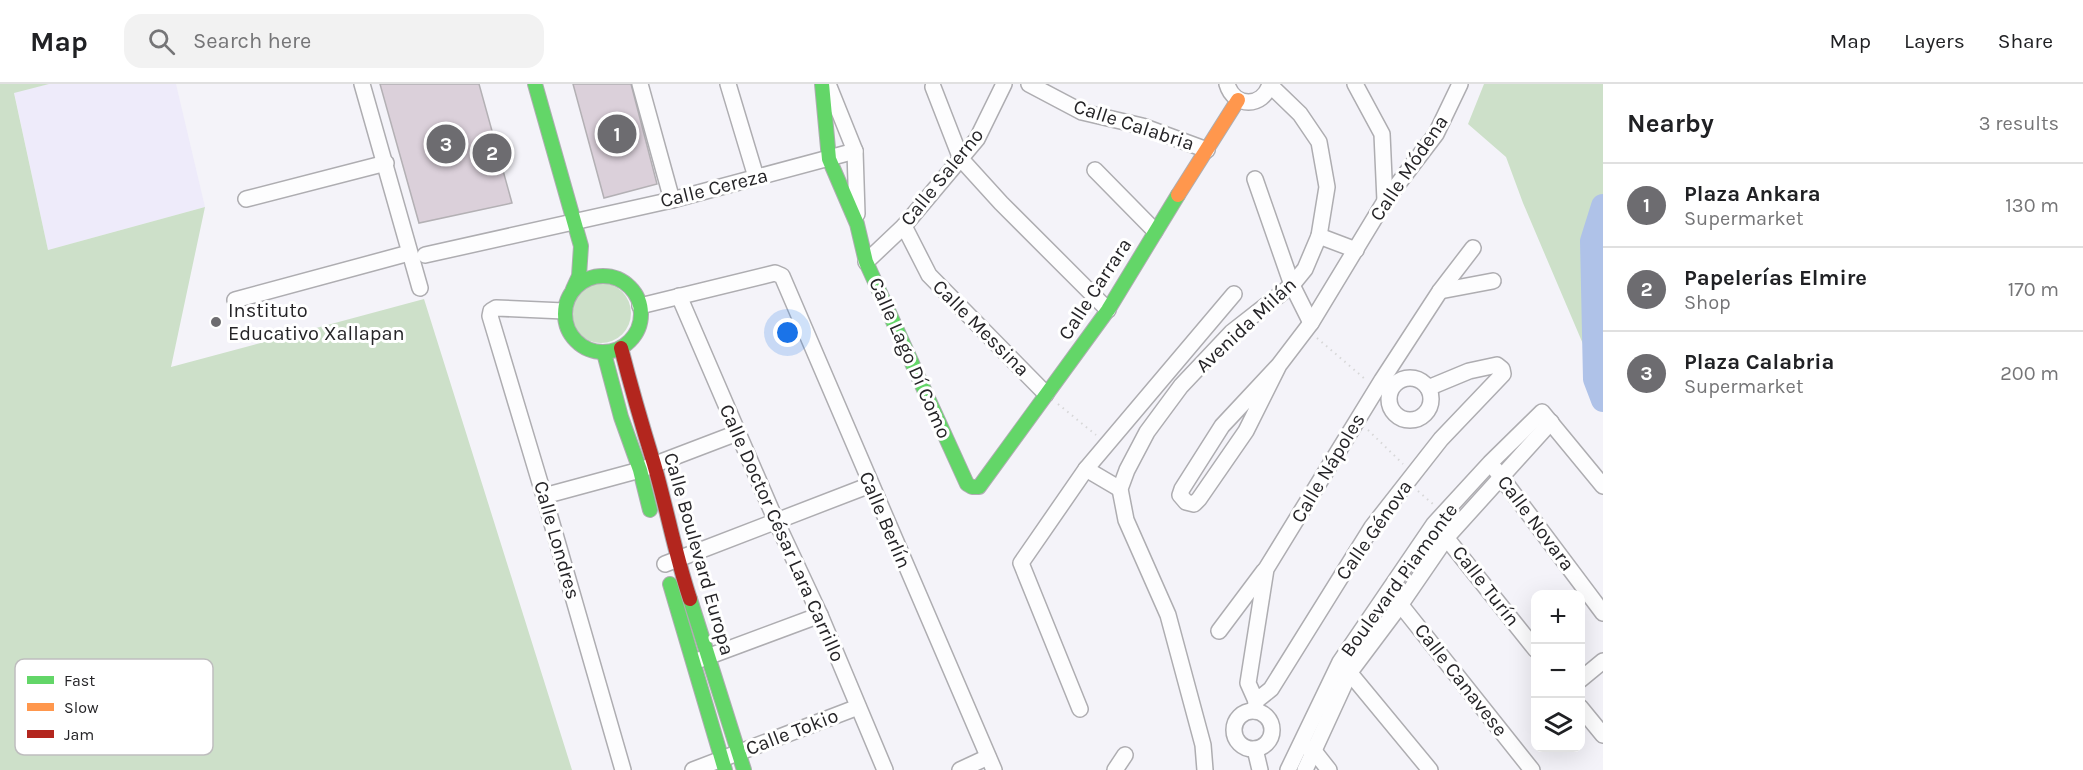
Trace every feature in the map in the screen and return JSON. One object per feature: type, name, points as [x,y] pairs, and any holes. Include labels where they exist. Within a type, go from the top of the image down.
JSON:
[{"type":"main road","points":[[535,84],[581,246],[579,276],[567,299],[564,311],[565,324],[575,340],[591,351],[604,353],[621,348],[631,340],[638,330],[641,318],[640,306],[627,285],[605,276],[591,278],[573,290]]},
{"type":"main road","name":"Calle Lago Dí Como","points":[[822,84],[829,159],[857,224],[866,262],[967,484],[972,487]]},
{"type":"main road","name":"Calle Carrara","points":[[972,487],[979,487],[1108,310],[1238,100]]},
{"type":"main road","points":[[581,246],[605,276]]},
{"type":"main road","name":"Calle Boulevard Europa","points":[[621,348],[692,662],[723,765]]},
{"type":"main road","name":"Calle Boulevard Europa","points":[[604,353],[621,417],[647,467],[654,522]]},
{"type":"main road","points":[[621,417],[637,412]]},
{"type":"main road","name":"Calle Boulevard Europa","points":[[668,559],[708,657],[744,770]]},
{"type":"street","points":[[362,84],[417,254],[420,288]]},
{"type":"street","points":[[640,84],[672,200]]},
{"type":"street","points":[[728,84],[756,177]]},
{"type":"street","points":[[828,84],[855,151]]},
{"type":"street","name":"Calle Salerno","points":[[866,262],[904,226],[978,139],[1005,84]]},
{"type":"street","name":"Calle Calabria","points":[[1029,84],[1082,112],[1142,126],[1207,150]]},
{"type":"street","points":[[1227,84],[1233,96],[1244,102],[1257,101],[1268,92],[1270,84]]},
{"type":"street","name":"Avenida Milán","points":[[1120,489],[1127,470],[1147,432],[1182,386],[1232,332],[1292,285],[1305,269],[1319,236],[1327,187],[1319,142],[1300,114],[1270,84]]},
{"type":"street","points":[[1354,84],[1382,134],[1385,201]]},
{"type":"street","name":"Calle Módena","points":[[1279,365],[1246,431],[1199,499],[1194,504],[1186,502],[1180,495],[1182,489],[1222,426],[1279,365],[1309,326],[1385,201],[1436,134],[1460,84]]},
{"type":"street","points":[[933,87],[961,159],[1001,203],[1108,310]]},
{"type":"street","name":"Calle Cereza","points":[[235,300],[417,254],[672,200],[855,151]]},
{"type":"street","name":"Calle Lago Dí Como","points":[[855,151],[857,224]]},
{"type":"street","points":[[246,199],[386,163]]},
{"type":"street","points":[[1095,170],[1155,231]]},
{"type":"street","points":[[1255,179],[1292,285],[1309,326]]},
{"type":"street","name":"Calle Messina","points":[[904,226],[929,275],[1046,394]]},
{"type":"street","points":[[1319,236],[1356,250]]},
{"type":"street","name":"Calle Nápoles","points":[[1255,748],[1260,747],[1269,739],[1271,727],[1266,716],[1256,706],[1248,683],[1266,569],[1384,385],[1440,291],[1473,248]]},
{"type":"street","name":"Calle Berlín","points":[[679,296],[775,273],[782,276],[991,763]]},
{"type":"street","points":[[1440,291],[1493,281]]},
{"type":"street","points":[[1080,709],[1021,563],[1086,469],[1234,294]]},
{"type":"street","points":[[640,306],[679,296]]},
{"type":"street","name":"Calle Doctor César Lara Carrillo","points":[[679,296],[776,522],[820,615],[885,770]]},
{"type":"street","name":"Calle Londres","points":[[564,311],[496,308],[491,311],[490,316],[623,770]]},
{"type":"street","name":"Calle Génova","points":[[1256,706],[1271,689],[1372,527],[1441,439],[1503,374],[1502,369],[1497,365],[1468,371],[1428,388]]},
{"type":"street","points":[[1169,373],[1182,386]]},
{"type":"street","points":[[1407,378],[1422,382],[1428,388],[1431,405],[1427,412],[1421,418],[1405,420],[1397,417],[1392,410],[1389,394],[1384,385],[1407,378]]},
{"type":"street","points":[[1547,417],[1598,473],[1603,486]]},
{"type":"street","name":"Boulevard Piamonte","points":[[1288,770],[1307,747],[1345,667],[1388,591],[1434,524],[1490,463],[1547,417]]},
{"type":"street","name":"Boulevard Piamonte","points":[[1345,667],[1401,604],[1447,537],[1501,476],[1547,417]]},
{"type":"street","points":[[544,496],[647,467],[737,433]]},
{"type":"street","name":"Calle Novara","points":[[1490,463],[1603,613]]},
{"type":"street","points":[[1086,469],[1120,489],[1126,520],[1168,615],[1203,745],[1205,770]]},
{"type":"street","points":[[668,559],[776,522],[870,485]]},
{"type":"street","name":"Calle Turín","points":[[1434,524],[1447,537],[1531,644]]},
{"type":"street","points":[[1219,631],[1266,569]]},
{"type":"street","name":"Calle Canavese","points":[[1388,591],[1401,604],[1532,770]]},
{"type":"street","points":[[692,662],[820,615]]},
{"type":"street","points":[[1585,677],[1603,661]]},
{"type":"street","points":[[1345,667],[1430,770]]},
{"type":"street","points":[[1256,706],[1238,718],[1234,730],[1238,741],[1248,748],[1255,748],[1260,770]]},
{"type":"street","name":"Calle Tokio","points":[[693,770],[723,765],[737,753],[858,707]]},
{"type":"street","points":[[1585,712],[1603,735]]},
{"type":"street","points":[[1307,747],[1329,770]]},
{"type":"street","name":"Boulevard Piamonte","points":[[1305,770],[1307,747]]},
{"type":"street","points":[[1115,770],[1125,755]]},
{"type":"street","points":[[960,770],[991,763]]},
{"type":"path","points":[[1309,326],[1384,385]]},
{"type":"path","points":[[1046,394],[1107,444]]},
{"type":"shaded area","points":[[49,84],[176,84],[205,207],[48,250],[14,92]]},
{"type":"green space","points":[[0,84],[49,84],[14,93],[48,250],[205,207],[171,367],[424,299],[572,770],[0,770]]},
{"type":"green space","points":[[1484,84],[1603,84],[1603,391],[1523,203],[1506,157],[1468,124]]},
{"type":"green space","points":[[595,283],[607,283],[618,288],[626,296],[631,313],[629,325],[618,338],[607,343],[595,343],[584,338],[576,330],[571,319],[571,307],[576,296],[584,288]]},
{"type":"building","points":[[380,84],[479,84],[512,203],[419,223]]},
{"type":"building","points":[[573,84],[631,84],[657,184],[604,198]]},
{"type":"waterway","points":[[1603,206],[1592,241],[1595,379],[1603,400]]},
{"type":"traffic: fast","points":[[535,84],[581,246],[579,276],[573,289]]},
{"type":"traffic: fast","points":[[822,84],[829,159],[857,224],[866,262],[967,484],[972,487],[979,487],[1108,310],[1178,195]]},
{"type":"traffic: fast","points":[[603,276],[618,279],[630,287],[638,299],[641,314],[638,329],[630,341],[618,349],[603,352],[588,349],[576,341],[568,329],[565,314],[568,299],[576,287],[588,279],[603,276]]},
{"type":"traffic: fast","points":[[604,353],[650,510]]},
{"type":"traffic: fast","points":[[670,584],[725,770]]},
{"type":"traffic: fast","points":[[690,599],[744,770]]},
{"type":"traffic: slow","points":[[1178,195],[1238,100]]},
{"type":"traffic: jam","points":[[621,348],[690,599]]},
{"type":"place","name":"Plaza Ankara","points":[[617,134]]},
{"type":"place","name":"Plaza Calabria","points":[[446,144]]},
{"type":"place","name":"Papelerías Elmire","points":[[492,153]]},
{"type":"place","name":"Instituto Educativo Xallapan","points":[[216,322]]}]
